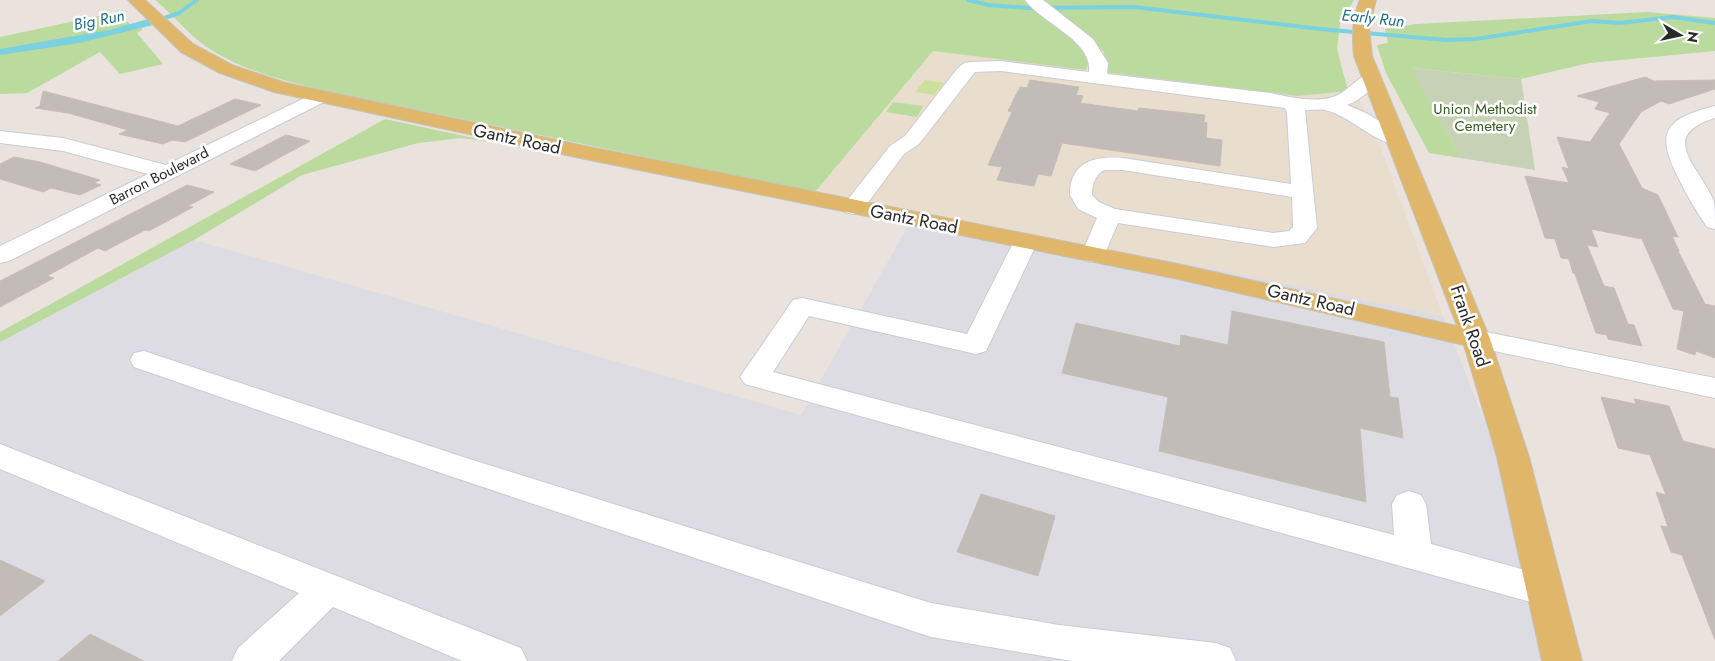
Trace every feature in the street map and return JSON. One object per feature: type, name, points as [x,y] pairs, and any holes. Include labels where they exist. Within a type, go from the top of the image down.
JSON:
[{"type":"main road","name":"Gantz Road","points":[[136,0],[187,48],[226,70],[281,88],[692,175],[1300,297],[1476,339]]},
{"type":"main road","name":"Frank Road","points":[[1368,0],[1361,31],[1363,56],[1476,339],[1512,457],[1562,661]]},
{"type":"street","points":[[1040,5],[1088,42],[1099,64],[1097,79]]},
{"type":"street","points":[[853,207],[897,150],[912,140],[963,73],[970,67],[1001,66],[1270,99],[1293,104],[1327,104],[1351,96],[1371,79]]},
{"type":"street","name":"Barron Boulevard","points":[[0,256],[319,96]]},
{"type":"street","points":[[1293,104],[1297,113],[1305,228],[1296,238],[1273,240],[1110,215],[1091,208],[1080,197],[1079,190],[1089,169],[1096,165],[1122,164],[1302,192]]},
{"type":"street","points":[[1327,104],[1359,117],[1398,140]]},
{"type":"street","points":[[1715,112],[1693,119],[1682,127],[1675,139],[1677,152],[1684,167],[1715,222]]},
{"type":"street","points":[[0,137],[38,140],[73,146],[166,172]]},
{"type":"street","points":[[1093,255],[1110,215]]},
{"type":"street","points":[[1026,241],[976,345],[802,306],[755,377],[1545,590]]},
{"type":"street","name":"Gantz Road","points":[[1476,339],[1715,388]]},
{"type":"street","points":[[144,360],[449,464],[931,620],[1059,642],[1216,661]]},
{"type":"street","points":[[0,456],[507,661]]},
{"type":"street","points":[[1409,504],[1414,556]]},
{"type":"street","points":[[252,661],[328,589]]},
{"type":"shaded area","points":[[933,51],[1298,96],[1355,90],[1380,146],[1443,316],[1224,271],[815,192]]},
{"type":"shaded area","points":[[916,212],[1224,271],[1443,316],[1541,566],[1561,661],[0,661],[0,342],[194,240],[801,415]]},
{"type":"green space","points":[[155,0],[1025,0],[1084,46],[1090,59],[1086,70],[933,51],[815,192],[286,81],[241,65],[213,51],[194,37]]},
{"type":"green space","points":[[1037,0],[1354,0],[1340,24],[1337,49],[1348,91],[1298,96],[1103,72],[1106,60],[1103,51]]},
{"type":"green space","points":[[117,12],[135,29],[142,28],[137,33],[163,64],[120,74],[100,52],[27,93],[0,94],[0,37]]},
{"type":"green space","points":[[1647,12],[1715,18],[1715,51],[1589,63],[1521,79],[1412,68],[1461,158],[1429,153],[1386,73],[1377,45],[1388,43],[1385,29],[1417,24]]},
{"type":"green space","name":"Union Methodist Cemetery","points":[[1411,68],[1521,79],[1535,170],[1461,158]]},
{"type":"green space","points":[[925,80],[944,83],[934,95],[915,92]]},
{"type":"green space","points":[[893,102],[923,106],[917,117],[886,112]]},
{"type":"green space","points":[[385,119],[492,142],[461,138],[418,143],[302,175],[194,240],[0,342],[0,332]]},
{"type":"water","points":[[152,18],[157,24],[79,43],[0,55],[0,49],[109,30]]},
{"type":"building","points":[[1645,77],[1654,81],[1715,80],[1715,89],[1669,104],[1661,101],[1641,112],[1619,144],[1642,188],[1658,195],[1678,237],[1672,236],[1678,251],[1705,304],[1715,306],[1715,358],[1696,351],[1695,355],[1677,349],[1684,311],[1673,309],[1642,239],[1591,229],[1598,247],[1587,245],[1604,286],[1614,288],[1628,324],[1634,325],[1642,346],[1608,339],[1607,335],[1596,333],[1569,259],[1561,258],[1555,239],[1545,238],[1525,176],[1569,183],[1562,167],[1569,169],[1557,137],[1590,142],[1610,113],[1595,109],[1599,102],[1577,96]]},
{"type":"building","points":[[1030,80],[1079,87],[1076,95],[1083,96],[1080,103],[1138,111],[1139,108],[1205,115],[1204,122],[1207,123],[1206,138],[1222,140],[1220,166],[1062,143],[1051,176],[1038,174],[1034,186],[997,180],[1002,167],[988,165],[1012,112],[1008,111],[1020,87],[1027,88]]},
{"type":"building","points":[[43,91],[178,126],[235,99],[261,105],[185,142],[172,140],[163,144],[119,134],[128,130],[68,113],[35,108],[40,106]]},
{"type":"building","points":[[286,135],[310,141],[255,171],[230,164]]},
{"type":"building","points":[[14,157],[40,162],[100,180],[94,183],[101,185],[80,195],[51,188],[43,192],[0,179],[0,164]]},
{"type":"building","points":[[187,185],[214,192],[188,206],[193,207],[149,231],[145,230],[105,251],[98,248],[47,276],[54,278],[0,307],[0,281]]},
{"type":"building","points":[[1232,311],[1384,342],[1390,397],[1398,398],[1403,438],[1360,428],[1366,502],[1159,451],[1168,397],[1062,373],[1076,323],[1180,346],[1181,335],[1228,345]]},
{"type":"building","points":[[1601,397],[1636,404],[1634,399],[1669,406],[1683,441],[1715,449],[1715,640],[1682,555],[1671,552],[1661,526],[1668,527],[1656,492],[1666,495],[1650,455],[1618,448]]},
{"type":"building","points":[[981,494],[1055,516],[1038,576],[957,552]]},
{"type":"building","points":[[0,560],[45,581],[0,616]]},
{"type":"building","points":[[90,634],[144,661],[58,661]]},
{"type":"waterway","name":"Big Run","points":[[159,20],[179,13],[197,0]]},
{"type":"waterway","name":"Early Run","points":[[968,0],[988,5],[1029,8],[1134,7],[1320,29],[1446,40],[1476,39],[1592,21],[1619,23],[1673,17],[1715,23]]}]
